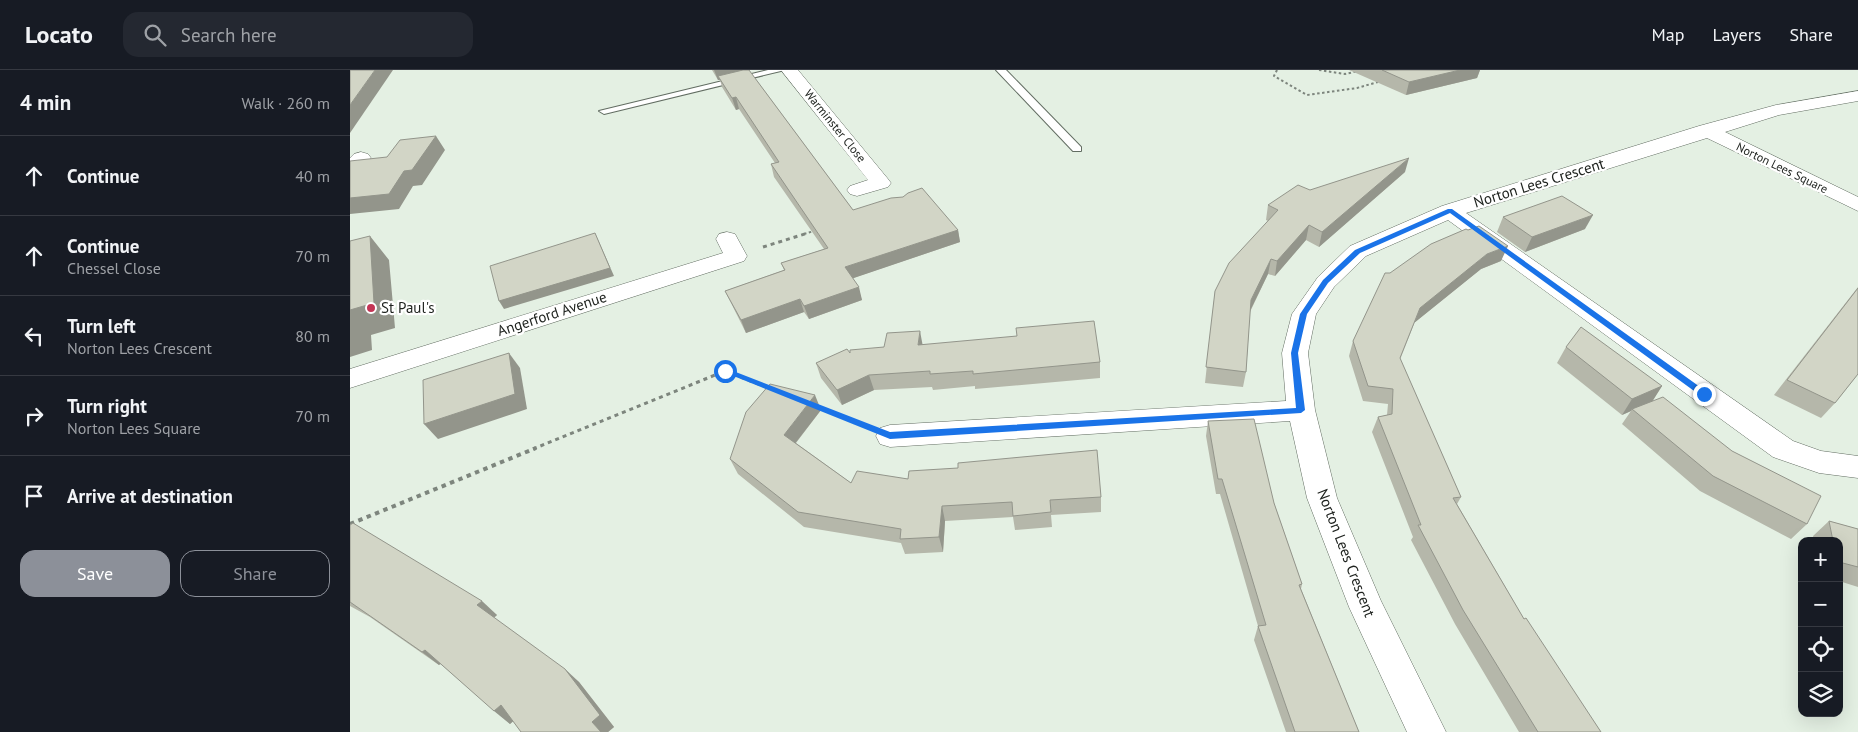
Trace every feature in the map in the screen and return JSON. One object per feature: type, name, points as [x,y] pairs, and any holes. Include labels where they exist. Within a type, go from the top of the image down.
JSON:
[{"type":"street","name":"Warminster Close","points":[[789,70],[886,190],[857,190]]},
{"type":"street","name":"Norton Lees Crescent","points":[[1427,732],[1366,608],[1322,498],[1301,410],[1295,353],[1304,314],[1326,282],[1358,252],[1450,211],[1706,130],[1776,110],[1858,96]]},
{"type":"street","name":"Norton Lees Square","points":[[1706,130],[1858,205]]},
{"type":"street","points":[[1450,211],[1783,449],[1819,462],[1858,467]]},
{"type":"street","name":"Angerford Avenue","points":[[350,379],[731,247]]},
{"type":"street","points":[[890,436],[1301,410]]},
{"type":"lane","points":[[604,111],[780,70]]},
{"type":"lane","points":[[1001,70],[1077,149]]},
{"type":"path","points":[[1276,70],[1274,76],[1285,80],[1307,95],[1357,88],[1379,82]]},
{"type":"path","points":[[1319,70],[1345,74],[1363,70]]},
{"type":"path","points":[[731,247],[817,230]]},
{"type":"path","points":[[350,524],[725,371],[780,393]]},
{"type":"path","points":[[808,403],[890,436]]},
{"type":"building","points":[[350,70],[375,70],[350,105]]},
{"type":"building","points":[[749,70],[853,210],[891,198],[903,197],[922,188],[958,230],[845,267],[859,287],[804,306],[800,299],[741,320],[725,291],[785,270],[781,263],[828,248],[771,164],[779,162],[736,97],[732,98],[718,76]]},
{"type":"building","points":[[1382,70],[1460,70],[1409,82]]},
{"type":"building","points":[[436,136],[412,170],[404,171],[389,194],[350,198],[350,161],[387,157],[400,140]]},
{"type":"building","points":[[1409,158],[1322,232],[1309,225],[1277,261],[1271,259],[1251,300],[1246,372],[1206,367],[1215,291],[1229,263],[1278,210],[1268,205],[1298,185],[1310,190]]},
{"type":"building","points":[[1562,196],[1593,215],[1532,237],[1503,217]]},
{"type":"building","points":[[1479,226],[1508,246],[1487,254],[1420,308],[1400,358],[1461,497],[1453,498],[1524,619],[1526,618],[1601,732],[1538,732],[1463,610],[1418,525],[1421,525],[1378,417],[1392,414],[1393,389],[1368,386],[1353,341],[1385,273],[1390,273],[1431,244],[1466,229]]},
{"type":"building","points":[[595,233],[610,268],[499,301],[490,266]]},
{"type":"building","points":[[370,236],[374,303],[350,310],[350,241]]},
{"type":"building","points":[[1858,288],[1858,374],[1835,403],[1787,380]]},
{"type":"building","points":[[1094,321],[1100,362],[973,374],[973,371],[930,374],[930,371],[869,375],[837,390],[816,363],[847,349],[850,353],[850,350],[884,347],[887,333],[920,331],[918,345],[1017,336],[1016,328]]},
{"type":"building","points":[[1581,327],[1662,386],[1632,399],[1566,347]]},
{"type":"building","points":[[509,353],[515,394],[424,424],[423,380]]},
{"type":"building","points":[[770,384],[815,395],[784,435],[851,483],[857,471],[908,479],[909,471],[958,468],[958,463],[1097,450],[1101,497],[1050,500],[1051,512],[1013,516],[1012,502],[942,506],[939,537],[900,539],[901,529],[798,512],[730,459],[746,412]]},
{"type":"building","points":[[1663,397],[1732,451],[1821,496],[1807,524],[1713,476],[1632,409]]},
{"type":"building","points":[[1254,419],[1274,503],[1302,584],[1299,585],[1359,732],[1295,732],[1258,626],[1266,625],[1222,479],[1218,479],[1208,421]]},
{"type":"building","points":[[1829,521],[1858,529],[1858,567],[1843,563],[1843,537],[1832,537]]},
{"type":"building","points":[[353,523],[482,601],[477,605],[565,669],[600,715],[592,722],[601,732],[521,732],[501,705],[494,711],[425,650],[422,652],[350,602],[350,525]]},
{"type":"place","name":"St Paul's","points":[[371,308]]},
{"type":"route","points":[[725,371],[890,436],[1301,410],[1295,353],[1304,314],[1326,282],[1358,252],[1450,211],[1704,394]]}]
